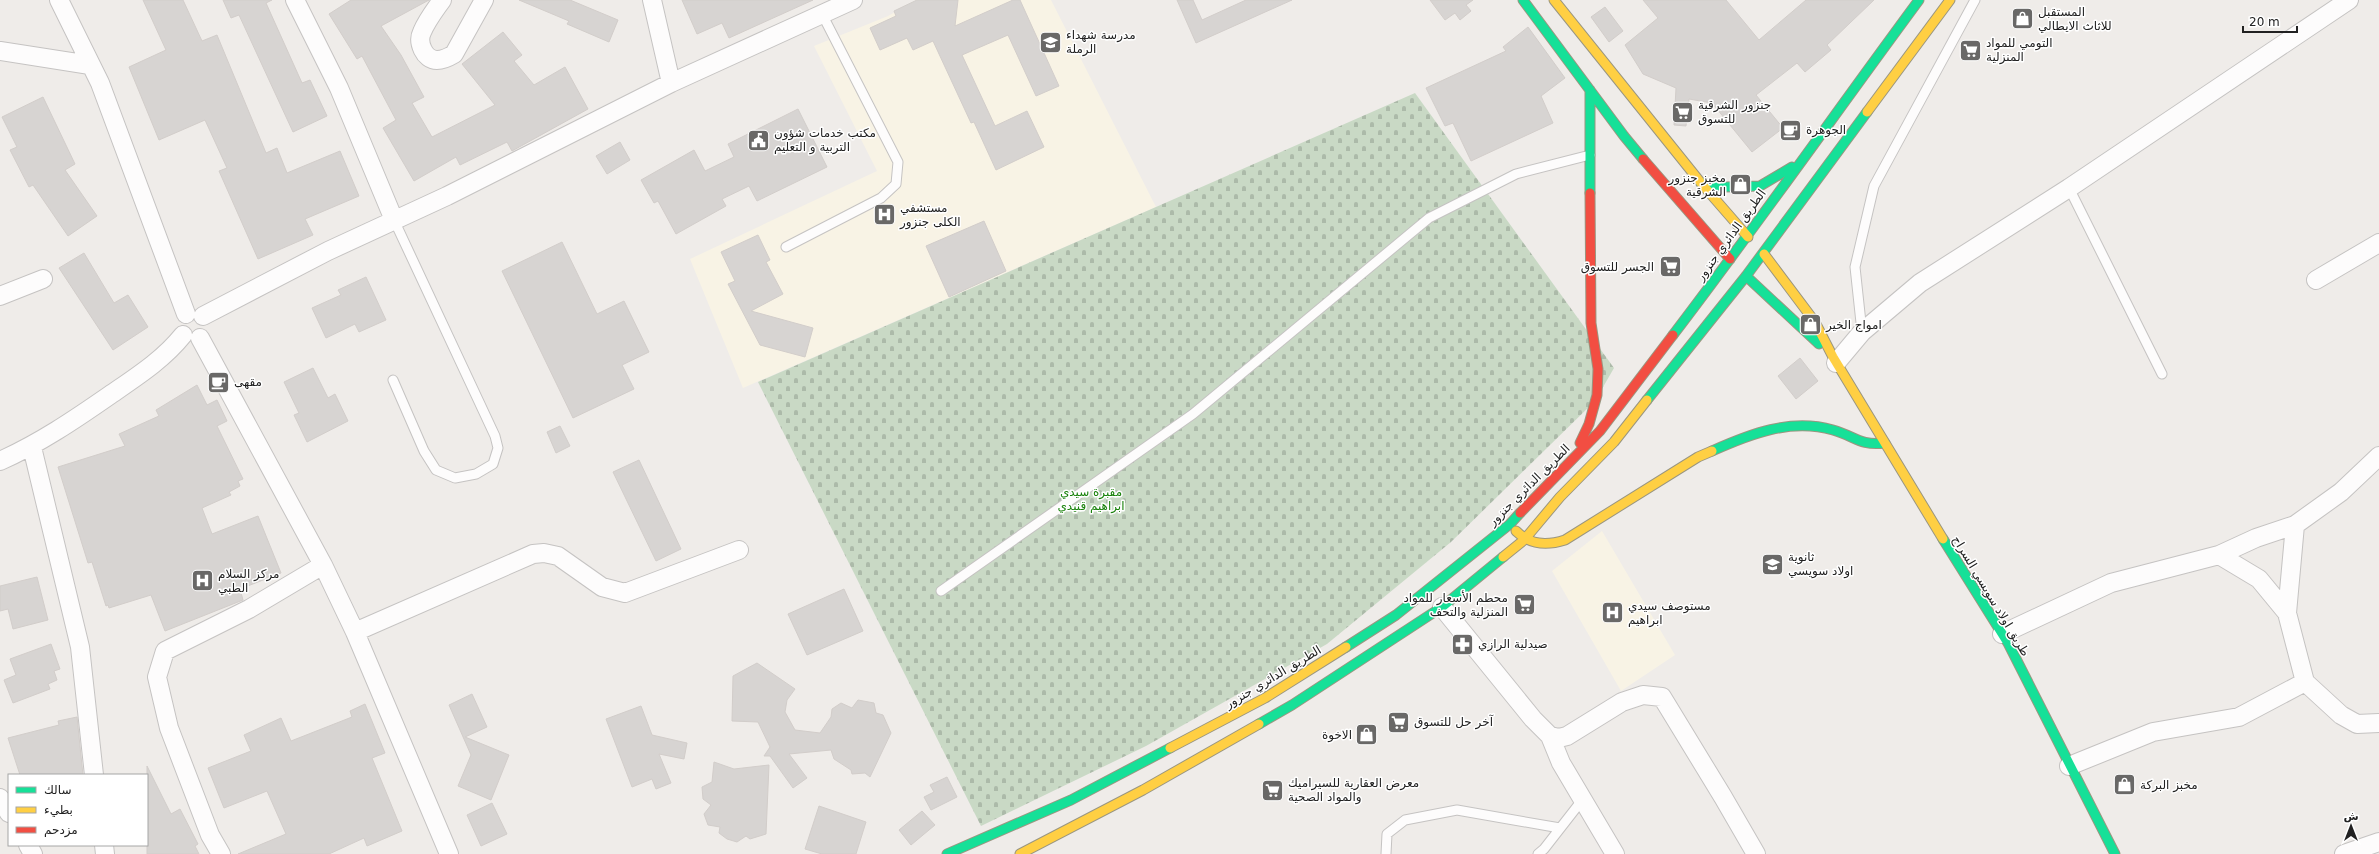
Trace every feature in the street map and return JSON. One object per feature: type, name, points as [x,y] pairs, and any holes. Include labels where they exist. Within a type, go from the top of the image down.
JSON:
[{"type":"main road","points":[[1523,0],[1585,77],[1590,90],[1624,136],[1730,259]]},
{"type":"main road","points":[[1554,0],[1601,66],[1748,236]]},
{"type":"main road","name":"الطريق الدائري جنزور","points":[[947,854],[1071,800],[1265,698],[1396,615],[1510,524],[1600,431],[1748,236],[1798,164],[1919,0]]},
{"type":"main road","points":[[1020,854],[1143,790],[1292,705],[1442,607],[1524,540],[1560,497],[1614,442],[1764,254],[1950,0]]},
{"type":"main road","points":[[1574,457],[1589,424],[1597,395],[1598,369],[1591,323],[1590,90]]},
{"type":"main road","points":[[1701,183],[1726,187],[1760,186],[1798,164]]},
{"type":"main road","points":[[1764,254],[1815,322],[1834,360]]},
{"type":"main road","points":[[1746,276],[1834,360]]},
{"type":"main road","name":"طريق اولاد سويسي السراج","points":[[1834,360],[2002,634],[2115,854]]},
{"type":"main road","points":[[1510,524],[1524,540],[1544,544],[1565,540],[1698,457],[1756,432],[1781,427],[1810,426],[1833,430],[1869,445],[1885,443]]},
{"type":"street","points":[[0,461],[32,447],[138,376],[171,350],[207,327],[195,315],[117,132],[100,83],[59,0]]},
{"type":"street","points":[[295,0],[338,88],[394,220]]},
{"type":"street","points":[[442,0],[422,32],[420,40],[422,49],[435,60],[446,58],[454,54],[484,0]]},
{"type":"street","points":[[652,0],[671,83]]},
{"type":"street","points":[[449,854],[356,632],[323,565],[192,336],[179,324],[328,251],[454,193],[671,83],[853,0]]},
{"type":"street","points":[[1834,360],[1862,332],[1920,283],[2069,188],[2349,0]]},
{"type":"street","points":[[0,51],[90,65]]},
{"type":"street","points":[[2316,280],[2379,243]]},
{"type":"street","points":[[0,296],[43,279]]},
{"type":"street","points":[[32,447],[80,647],[94,774]]},
{"type":"street","points":[[2002,634],[2111,583],[2218,555],[2256,538],[2296,526],[2341,492],[2379,456]]},
{"type":"street","points":[[2296,526],[2287,613],[2305,682],[2326,704],[2357,724],[2379,723]]},
{"type":"street","points":[[356,632],[533,554],[544,553],[558,556],[602,587],[625,593],[739,550]]},
{"type":"street","points":[[2218,555],[2258,579],[2287,613]]},
{"type":"street","points":[[221,854],[210,835],[170,728],[157,676],[165,651],[249,609],[323,565]]},
{"type":"street","points":[[1442,607],[1533,719],[1550,736],[1561,763],[1615,854]]},
{"type":"street","points":[[2070,766],[2153,732],[2239,717],[2305,682]]},
{"type":"street","points":[[1550,736],[1559,738],[1567,736],[1622,702],[1643,695],[1662,697],[1724,797],[1756,854]]},
{"type":"street","points":[[0,798],[8,811]]},
{"type":"street","points":[[2344,854],[2379,842]]},
{"type":"lane","points":[[1862,332],[1855,267],[1874,186],[1975,0]]},
{"type":"lane","points":[[786,247],[881,198],[896,184],[898,162],[822,14]]},
{"type":"lane","points":[[941,591],[1193,414],[1429,218],[1516,174],[1590,155]]},
{"type":"lane","points":[[2069,188],[2162,374]]},
{"type":"lane","points":[[393,380],[424,451],[436,470],[455,478],[476,474],[493,464],[498,448],[496,436],[394,220]]},
{"type":"lane","points":[[1538,854],[1583,799]]},
{"type":"lane","points":[[1386,854],[1387,834],[1405,820],[1457,810],[1560,828]]},
{"type":"shaded area","points":[[917,0],[1051,0],[1156,207],[743,388],[690,259],[877,171],[814,46],[888,16]]},
{"type":"shaded area","name":"مستوصف سيدي ابراهيم","points":[[1602,531],[1675,655],[1621,691],[1552,571]]},
{"type":"green space","name":"مقبرة سيدي ابراهيم قنيدي","points":[[1415,93],[1614,368],[1595,401],[1451,542],[1327,644],[1146,746],[981,826],[758,382]]},
{"type":"building","points":[[143,0],[183,0],[202,41],[217,35],[266,153],[277,148],[287,173],[340,151],[359,196],[305,219],[313,235],[258,259],[219,171],[227,168],[205,120],[159,140],[129,67],[166,50]]},
{"type":"building","points":[[223,0],[272,0],[266,3],[302,83],[310,80],[327,116],[293,132],[239,15],[231,18]]},
{"type":"building","points":[[351,0],[429,0],[381,26],[401,55],[424,97],[412,103],[432,137],[495,105],[462,64],[503,32],[522,55],[514,61],[534,85],[565,67],[588,109],[512,151],[507,142],[460,165],[456,157],[414,181],[383,128],[396,120],[362,56],[357,59],[329,14]]},
{"type":"building","points":[[519,0],[570,0],[618,20],[609,42],[567,24],[569,21]]},
{"type":"building","points":[[682,0],[813,0],[729,38],[722,23],[697,34]]},
{"type":"building","points":[[917,0],[958,0],[955,26],[1013,0],[1020,0],[1059,86],[1036,96],[1008,35],[962,55],[995,126],[1027,111],[1044,147],[996,170],[974,122],[971,123],[933,41],[913,50],[907,38],[880,50],[870,28],[896,16],[894,11]]},
{"type":"building","points":[[1177,0],[1193,0],[1202,20],[1246,0],[1292,0],[1196,43]]},
{"type":"building","points":[[1430,0],[1473,0],[1466,5],[1471,11],[1460,20],[1455,13],[1445,20]]},
{"type":"building","points":[[1643,0],[1726,0],[1759,40],[1806,0],[1874,0],[1827,45],[1831,50],[1805,72],[1797,63],[1756,95],[1783,128],[1752,152],[1712,103],[1689,99],[1686,126],[1674,125],[1676,88],[1643,74],[1625,45],[1658,18]]},
{"type":"building","points":[[1605,7],[1623,31],[1609,42],[1591,17]]},
{"type":"building","points":[[1528,27],[1565,78],[1541,96],[1553,123],[1471,161],[1453,123],[1445,126],[1426,88],[1506,51],[1503,47]]},
{"type":"building","points":[[43,97],[75,164],[65,170],[97,216],[68,236],[33,185],[29,187],[10,150],[17,147],[2,117]]},
{"type":"building","points":[[798,109],[827,167],[757,201],[749,186],[722,199],[726,206],[676,234],[658,201],[654,203],[641,180],[694,150],[705,171],[734,157],[728,144]]},
{"type":"building","points":[[620,142],[630,160],[607,174],[596,156]]},
{"type":"building","points":[[984,221],[1006,271],[949,297],[926,246]]},
{"type":"building","points":[[758,235],[770,260],[766,262],[783,294],[751,311],[813,328],[805,357],[760,345],[728,284],[735,281],[721,252]]},
{"type":"building","points":[[562,242],[597,314],[624,301],[649,352],[622,365],[634,389],[573,418],[502,271]]},
{"type":"building","points":[[84,253],[114,303],[128,295],[148,327],[113,350],[59,268]]},
{"type":"building","points":[[366,277],[386,320],[359,332],[355,324],[326,338],[312,308],[341,295],[338,290]]},
{"type":"building","points":[[1800,358],[1818,381],[1796,399],[1778,376]]},
{"type":"building","points":[[313,368],[328,398],[335,394],[348,421],[307,442],[294,415],[299,413],[284,382]]},
{"type":"building","points":[[197,385],[207,405],[217,400],[227,421],[217,426],[243,479],[238,481],[240,486],[229,492],[231,495],[202,508],[212,534],[258,516],[281,573],[240,589],[243,600],[165,631],[151,595],[109,608],[108,605],[106,606],[92,562],[88,563],[58,467],[125,446],[119,434],[159,416],[156,410]]},
{"type":"building","points":[[560,426],[570,446],[556,453],[547,432]]},
{"type":"building","points":[[639,460],[681,549],[656,561],[613,472]]},
{"type":"building","points":[[37,577],[48,620],[13,629],[8,609],[0,611],[0,586]]},
{"type":"building","points":[[844,589],[863,631],[807,655],[788,614]]},
{"type":"building","points":[[51,644],[60,669],[54,671],[57,680],[48,684],[50,689],[13,703],[4,680],[16,675],[10,659]]},
{"type":"building","points":[[757,663],[795,689],[787,700],[785,712],[795,730],[820,733],[831,717],[832,709],[841,703],[852,708],[858,700],[874,703],[876,713],[883,715],[891,733],[870,777],[865,773],[852,774],[851,770],[834,759],[831,750],[789,754],[807,778],[793,788],[770,756],[764,756],[770,747],[758,722],[732,721],[733,676]]},
{"type":"building","points":[[472,694],[487,727],[465,737],[509,755],[491,800],[458,786],[471,755],[449,705]]},
{"type":"building","points":[[365,704],[385,753],[372,758],[402,831],[367,846],[364,838],[329,854],[238,854],[286,834],[267,791],[224,808],[208,768],[251,751],[244,735],[281,718],[291,741],[352,717],[350,711]]},
{"type":"building","points":[[641,706],[652,735],[687,743],[684,759],[659,754],[671,783],[656,789],[652,779],[632,787],[606,719]]},
{"type":"building","points":[[77,717],[83,774],[20,774],[8,738],[59,725],[58,721]]},
{"type":"building","points":[[714,762],[734,769],[769,765],[766,834],[750,839],[746,836],[737,842],[727,839],[719,833],[720,827],[708,825],[704,814],[711,805],[703,799],[702,787],[712,782]]},
{"type":"building","points":[[147,766],[171,814],[180,809],[198,844],[195,846],[199,854],[147,854]]},
{"type":"building","points":[[947,777],[957,797],[931,810],[924,797],[934,792],[930,785]]},
{"type":"building","points":[[492,803],[507,834],[481,846],[467,815]]},
{"type":"building","points":[[819,806],[866,822],[856,854],[822,854],[805,849]]},
{"type":"building","points":[[922,811],[935,825],[911,845],[899,830]]},
{"type":"traffic: fast","points":[[1523,0],[1624,136],[1643,159]]},
{"type":"traffic: fast","points":[[1673,335],[1919,0]]},
{"type":"traffic: fast","points":[[1590,90],[1590,193]]},
{"type":"traffic: fast","points":[[1647,400],[1746,276],[1867,112]]},
{"type":"traffic: fast","points":[[1701,183],[1725,187],[1760,186],[1792,167]]},
{"type":"traffic: fast","points":[[1746,276],[1819,344]]},
{"type":"traffic: fast","points":[[1712,451],[1756,434],[1786,427],[1801,426],[1833,430],[1863,442],[1876,444],[1885,443]]},
{"type":"traffic: fast","points":[[1346,647],[1396,615],[1510,524],[1520,513]]},
{"type":"traffic: fast","points":[[1943,539],[2008,643],[2115,854]]},
{"type":"traffic: fast","points":[[1259,724],[1292,705],[1442,607],[1503,557]]},
{"type":"traffic: fast","points":[[947,854],[1071,800],[1170,748]]},
{"type":"traffic: slow","points":[[1554,0],[1701,183],[1748,237]]},
{"type":"traffic: slow","points":[[1867,112],[1950,0]]},
{"type":"traffic: slow","points":[[1764,254],[1815,322],[1833,357],[1943,539]]},
{"type":"traffic: slow","points":[[1503,557],[1524,540],[1560,497],[1614,442],[1647,400]]},
{"type":"traffic: slow","points":[[1516,531],[1521,536],[1533,542],[1551,543],[1565,540],[1698,457],[1712,451]]},
{"type":"traffic: slow","points":[[1170,748],[1265,698],[1346,647]]},
{"type":"traffic: slow","points":[[1020,854],[1143,790],[1259,724]]},
{"type":"traffic: jam","points":[[1643,159],[1730,259]]},
{"type":"traffic: jam","points":[[1580,443],[1589,424],[1597,395],[1598,369],[1591,323],[1590,193]]},
{"type":"traffic: jam","points":[[1520,513],[1600,431],[1673,335]]},
{"type":"place","name":"المستقبل للاثاث الايطالي","points":[[2022,19]]},
{"type":"place","name":"مدرسة شهداء الرملة","points":[[1050,42]]},
{"type":"place","name":"التومي للمواد المنزلية","points":[[1971,50]]},
{"type":"place","name":"جنزور الشرقية للتسوق","points":[[1682,112]]},
{"type":"place","name":"الجوهرة","points":[[1791,130]]},
{"type":"place","name":"مكتب خدمات شؤون التربية و التعليم","points":[[759,140]]},
{"type":"place","name":"مخبز جنزور الشرقية","points":[[1741,185]]},
{"type":"place","name":"مستشفي الكلى جنزور","points":[[884,215]]},
{"type":"place","name":"الجسر للتسوق","points":[[1670,267]]},
{"type":"place","name":"امواج الخير","points":[[1810,325]]},
{"type":"place","name":"مقهى","points":[[219,382]]},
{"type":"place","name":"ثانوية اولاد سويسي","points":[[1773,564]]},
{"type":"place","name":"مركز السلام الطبي","points":[[203,581]]},
{"type":"place","name":"محطم الأسعار للمواد المنزلية والتحف","points":[[1524,605]]},
{"type":"place","name":"مستوصف سيدي ابراهيم","points":[[1613,613]]},
{"type":"place","name":"صيدلية الرازي","points":[[1462,644]]},
{"type":"place","name":"آخر حل للتسوق","points":[[1399,722]]},
{"type":"place","name":"الاخوة","points":[[1367,735]]},
{"type":"place","name":"مخبز البركة","points":[[2125,785]]},
{"type":"place","name":"معرض العقارية للسيراميك والمواد الصحية","points":[[1272,790]]}]
